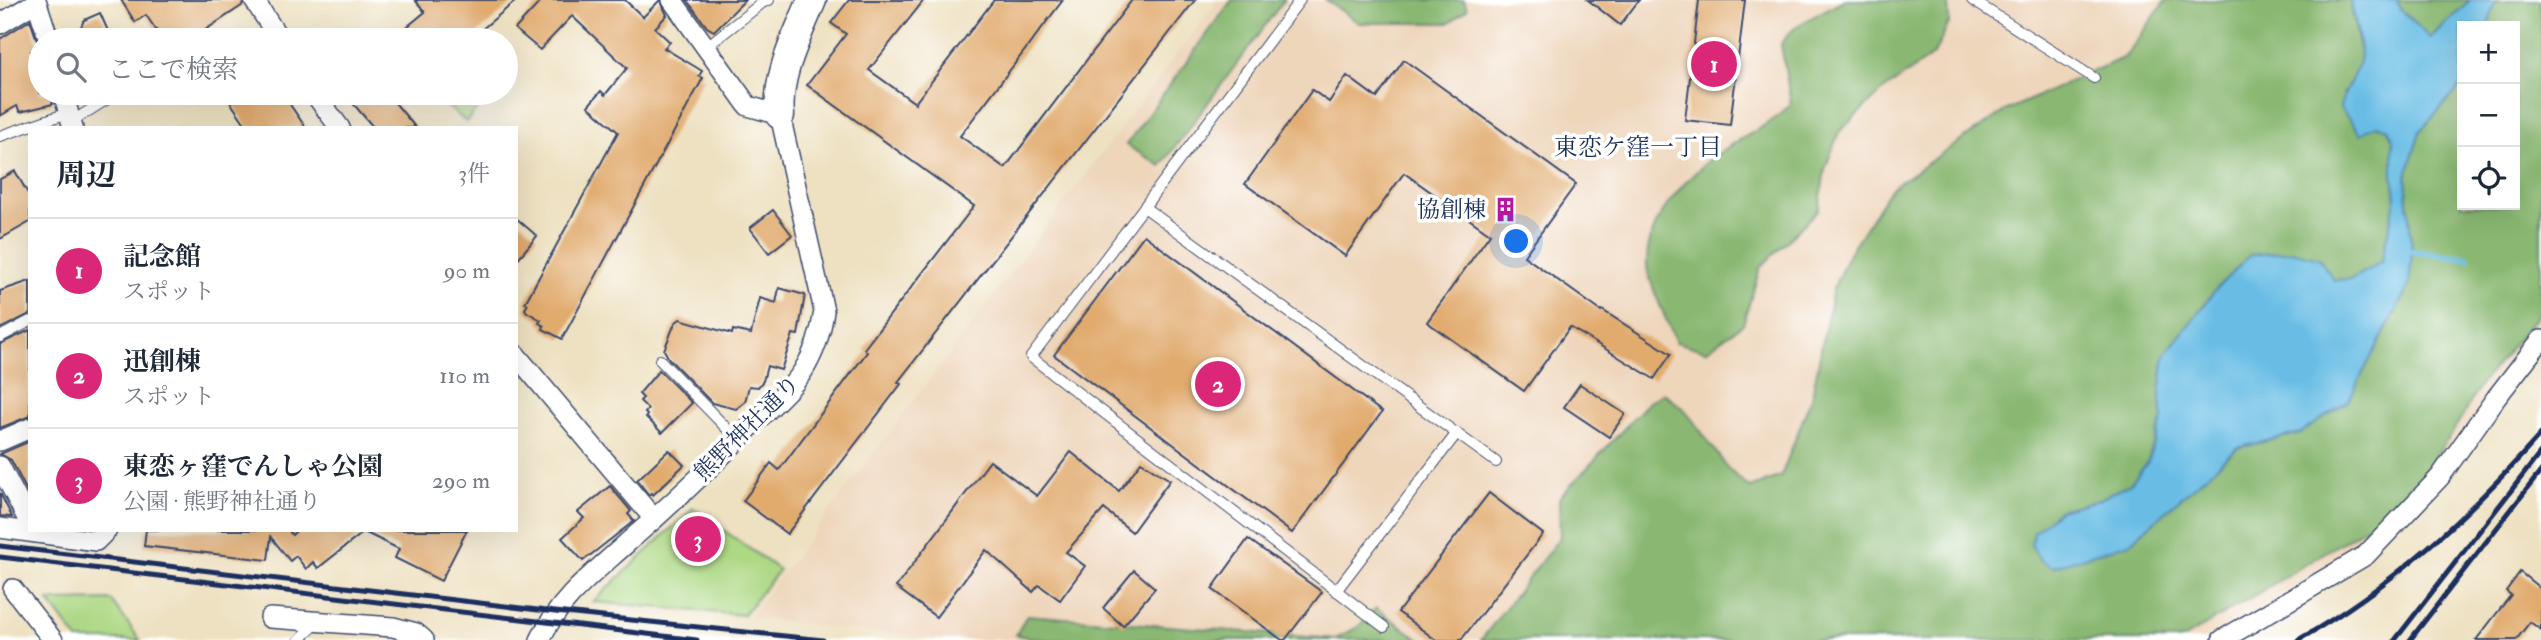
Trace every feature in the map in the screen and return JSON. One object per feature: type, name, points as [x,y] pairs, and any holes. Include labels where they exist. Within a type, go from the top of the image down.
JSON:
[{"type":"main road","name":"熊野神社通り","points":[[780,115],[778,98],[783,73],[812,0]]},
{"type":"street","points":[[254,0],[272,28]]},
{"type":"street","points":[[672,0],[748,106],[780,115]]},
{"type":"street","points":[[0,24],[36,1],[44,28]]},
{"type":"street","points":[[323,105],[339,126]]},
{"type":"street","name":"熊野神社通り","points":[[540,640],[548,622],[565,600],[738,440],[801,373],[815,351],[822,330],[824,311],[780,115]]},
{"type":"street","points":[[2222,640],[2366,555],[2440,477],[2541,340]]},
{"type":"street","points":[[518,357],[654,519]]},
{"type":"street","points":[[0,442],[28,429]]},
{"type":"street","points":[[0,466],[28,521]]},
{"type":"street","points":[[0,528],[28,529]]},
{"type":"street","points":[[48,532],[96,541],[105,532]]},
{"type":"street","points":[[13,589],[52,640]]},
{"type":"street","points":[[270,618],[393,627],[416,633],[424,640]]},
{"type":"lane","points":[[706,47],[769,0]]},
{"type":"lane","points":[[1300,0],[1031,357],[1384,627]]},
{"type":"lane","points":[[1972,0],[2094,78]]},
{"type":"lane","points":[[47,126],[71,121],[97,105]]},
{"type":"lane","points":[[0,136],[28,130]]},
{"type":"lane","points":[[1144,207],[1496,462]]},
{"type":"lane","points":[[0,337],[28,322]]},
{"type":"lane","points":[[660,360],[738,440]]},
{"type":"lane","points":[[1336,591],[1457,433]]},
{"type":"lane","points":[[299,640],[320,620]]},
{"type":"shaded area","points":[[1218,0],[2541,0],[2541,329],[2427,486],[2371,545],[2280,598],[2199,640],[938,640],[749,617]]},
{"type":"green space","points":[[1232,0],[1284,0],[1161,166],[1126,145]]},
{"type":"green space","points":[[1326,0],[1464,0],[1467,9],[1449,23],[1359,23]]},
{"type":"green space","points":[[1843,0],[1948,0],[1949,23],[1934,54],[1881,92],[1839,132],[1825,169],[1819,209],[1760,268],[1743,324],[1706,351],[1676,342],[1648,273],[1648,251],[1657,221],[1674,195],[1707,162],[1771,121],[1791,104],[1781,44],[1795,27]]},
{"type":"green space","points":[[2166,0],[2350,0],[2361,57],[2343,94],[2377,125],[2389,129],[2393,139],[2396,197],[2381,262],[2351,279],[2334,280],[2251,255],[2219,286],[2165,355],[2160,392],[2163,419],[2147,463],[2130,484],[2098,500],[2060,510],[2130,543],[2237,448],[2301,433],[2386,329],[2409,286],[2412,251],[2406,178],[2420,131],[2457,90],[2457,210],[2520,210],[2520,21],[2489,21],[2495,0],[2541,0],[2541,311],[2478,388],[2452,434],[2420,477],[2367,527],[2177,640],[1481,640],[1560,537],[1559,498],[1649,402],[1664,393],[1686,411],[1729,470],[1750,488],[1781,476],[1812,396],[1833,289],[1849,253],[1891,188],[2005,111],[2125,57]]},
{"type":"green space","points":[[2397,0],[2470,0],[2430,38],[2400,9]]},
{"type":"green space","points":[[448,105],[481,105],[466,122]]},
{"type":"green space","points":[[693,508],[779,570],[743,615],[593,602]]},
{"type":"green space","points":[[111,600],[140,640],[78,640],[49,601]]},
{"type":"green space","points":[[1376,608],[1420,640],[1044,640],[1016,635],[1027,615],[1336,639],[1358,627]]},
{"type":"water","points":[[2350,0],[2397,0],[2400,9],[2430,38],[2470,0],[2495,0],[2489,21],[2457,21],[2457,90],[2420,131],[2406,178],[2412,251],[2409,286],[2348,401],[2301,433],[2237,448],[2130,543],[2052,567],[2040,560],[2031,545],[2034,532],[2060,510],[2098,500],[2130,484],[2147,463],[2163,419],[2160,392],[2165,355],[2219,286],[2250,255],[2292,251],[2319,258],[2334,280],[2351,279],[2381,262],[2396,197],[2393,139],[2389,129],[2377,125],[2361,134],[2340,108],[2357,67],[2360,55]]},
{"type":"building","points":[[121,0],[242,0],[243,5],[208,28],[155,28],[146,15],[135,22]]},
{"type":"building","points":[[415,0],[517,0],[483,28],[406,28],[425,12]]},
{"type":"building","points":[[542,0],[625,0],[643,17],[660,0],[667,15],[655,28],[670,42],[664,48],[702,71],[699,76],[703,78],[562,339],[543,329],[544,326],[539,323],[541,320],[527,312],[525,309],[528,304],[525,303],[618,132],[588,106],[601,91],[605,95],[627,68],[572,16],[540,50],[516,28]]},
{"type":"building","points":[[687,0],[745,0],[714,31],[707,27]]},
{"type":"building","points":[[849,0],[924,0],[869,70],[915,103],[994,0],[1063,0],[960,136],[1005,168],[1132,0],[1195,0],[898,382],[901,384],[787,534],[743,501],[771,463],[779,470],[867,352],[864,349],[974,206],[807,85],[846,34],[831,23]]},
{"type":"building","points":[[1588,0],[1639,0],[1620,25]]},
{"type":"building","points":[[1699,0],[1745,0],[1730,125],[1685,120]]},
{"type":"building","points":[[100,13],[107,28],[80,28],[84,20]]},
{"type":"building","points":[[30,20],[33,28],[28,28],[28,105],[49,105],[20,112],[17,106],[0,116],[0,39]]},
{"type":"building","name":"協創棟","points":[[1404,60],[1576,184],[1524,256],[1601,311],[1671,354],[1654,379],[1570,327],[1524,391],[1427,322],[1490,234],[1404,173],[1345,256],[1245,184],[1312,90],[1329,102],[1347,76],[1377,98]]},
{"type":"building","points":[[232,105],[290,105],[305,126],[247,126]]},
{"type":"building","points":[[354,105],[397,105],[414,126],[372,126]]},
{"type":"building","points":[[15,171],[28,194],[28,223],[0,239],[0,179]]},
{"type":"building","points":[[773,210],[792,235],[769,253],[750,228]]},
{"type":"building","points":[[518,220],[537,236],[518,259]]},
{"type":"building","points":[[1144,235],[1382,412],[1292,533],[1054,355]]},
{"type":"building","points":[[28,282],[28,315],[0,329],[0,291]]},
{"type":"building","points":[[779,288],[805,295],[798,335],[793,334],[781,370],[767,366],[763,381],[758,387],[749,386],[745,402],[736,409],[712,403],[669,359],[664,350],[675,323],[680,319],[732,334],[733,330],[751,334],[760,298],[776,303]]},
{"type":"building","points":[[28,331],[28,417],[0,428],[0,344]]},
{"type":"building","points":[[659,370],[692,403],[662,433],[646,417],[648,409],[640,401],[643,398],[639,394]]},
{"type":"building","points":[[1580,384],[1625,414],[1609,437],[1564,407]]},
{"type":"building","points":[[28,442],[28,493],[11,460],[0,454]]},
{"type":"building","points":[[669,450],[684,465],[653,495],[649,495],[637,480]]},
{"type":"building","points":[[1071,452],[1119,491],[1141,462],[1170,480],[1132,532],[1104,509],[1066,552],[1085,566],[1060,600],[1039,585],[1033,592],[986,550],[936,617],[896,587],[990,461],[1037,496]]},
{"type":"building","points":[[610,486],[631,511],[628,514],[634,521],[583,561],[562,538],[584,518],[578,512]]},
{"type":"building","points":[[0,493],[12,517],[0,516]]},
{"type":"building","points":[[1489,493],[1543,534],[1461,640],[1436,640],[1398,612]]},
{"type":"building","points":[[146,532],[290,532],[292,535],[295,532],[364,532],[318,568],[313,562],[306,569],[296,556],[290,561],[271,537],[268,560],[144,546]]},
{"type":"building","points":[[364,532],[466,532],[441,581],[395,558],[399,549]]},
{"type":"building","points":[[1248,539],[1322,592],[1285,640],[1212,589]]},
{"type":"building","points":[[1134,570],[1155,588],[1123,626],[1103,608]]},
{"type":"building","points":[[2520,572],[2541,589],[2541,630],[2530,622],[2516,640],[2476,640],[2511,595],[2506,591]]},
{"type":"waterway","points":[[2412,251],[2468,258]]},
{"type":"railway","points":[[2298,640],[2366,597],[2428,547],[2458,520],[2541,434]]},
{"type":"railway","points":[[2395,640],[2541,452]]},
{"type":"railway","points":[[2410,640],[2541,471]]},
{"type":"railway","points":[[0,546],[555,612],[823,640]]},
{"type":"railway","points":[[0,557],[697,640]]},
{"type":"place","name":"記念館","points":[[1714,64]]},
{"type":"place","name":"協創棟","points":[[1506,209]]},
{"type":"place","name":"迅創棟","points":[[1218,384]]},
{"type":"place","name":"東恋ヶ窪でんしゃ公園","points":[[698,539]]},
{"type":"district","name":"東恋ケ窪一丁目","points":[[1638,147]]}]
